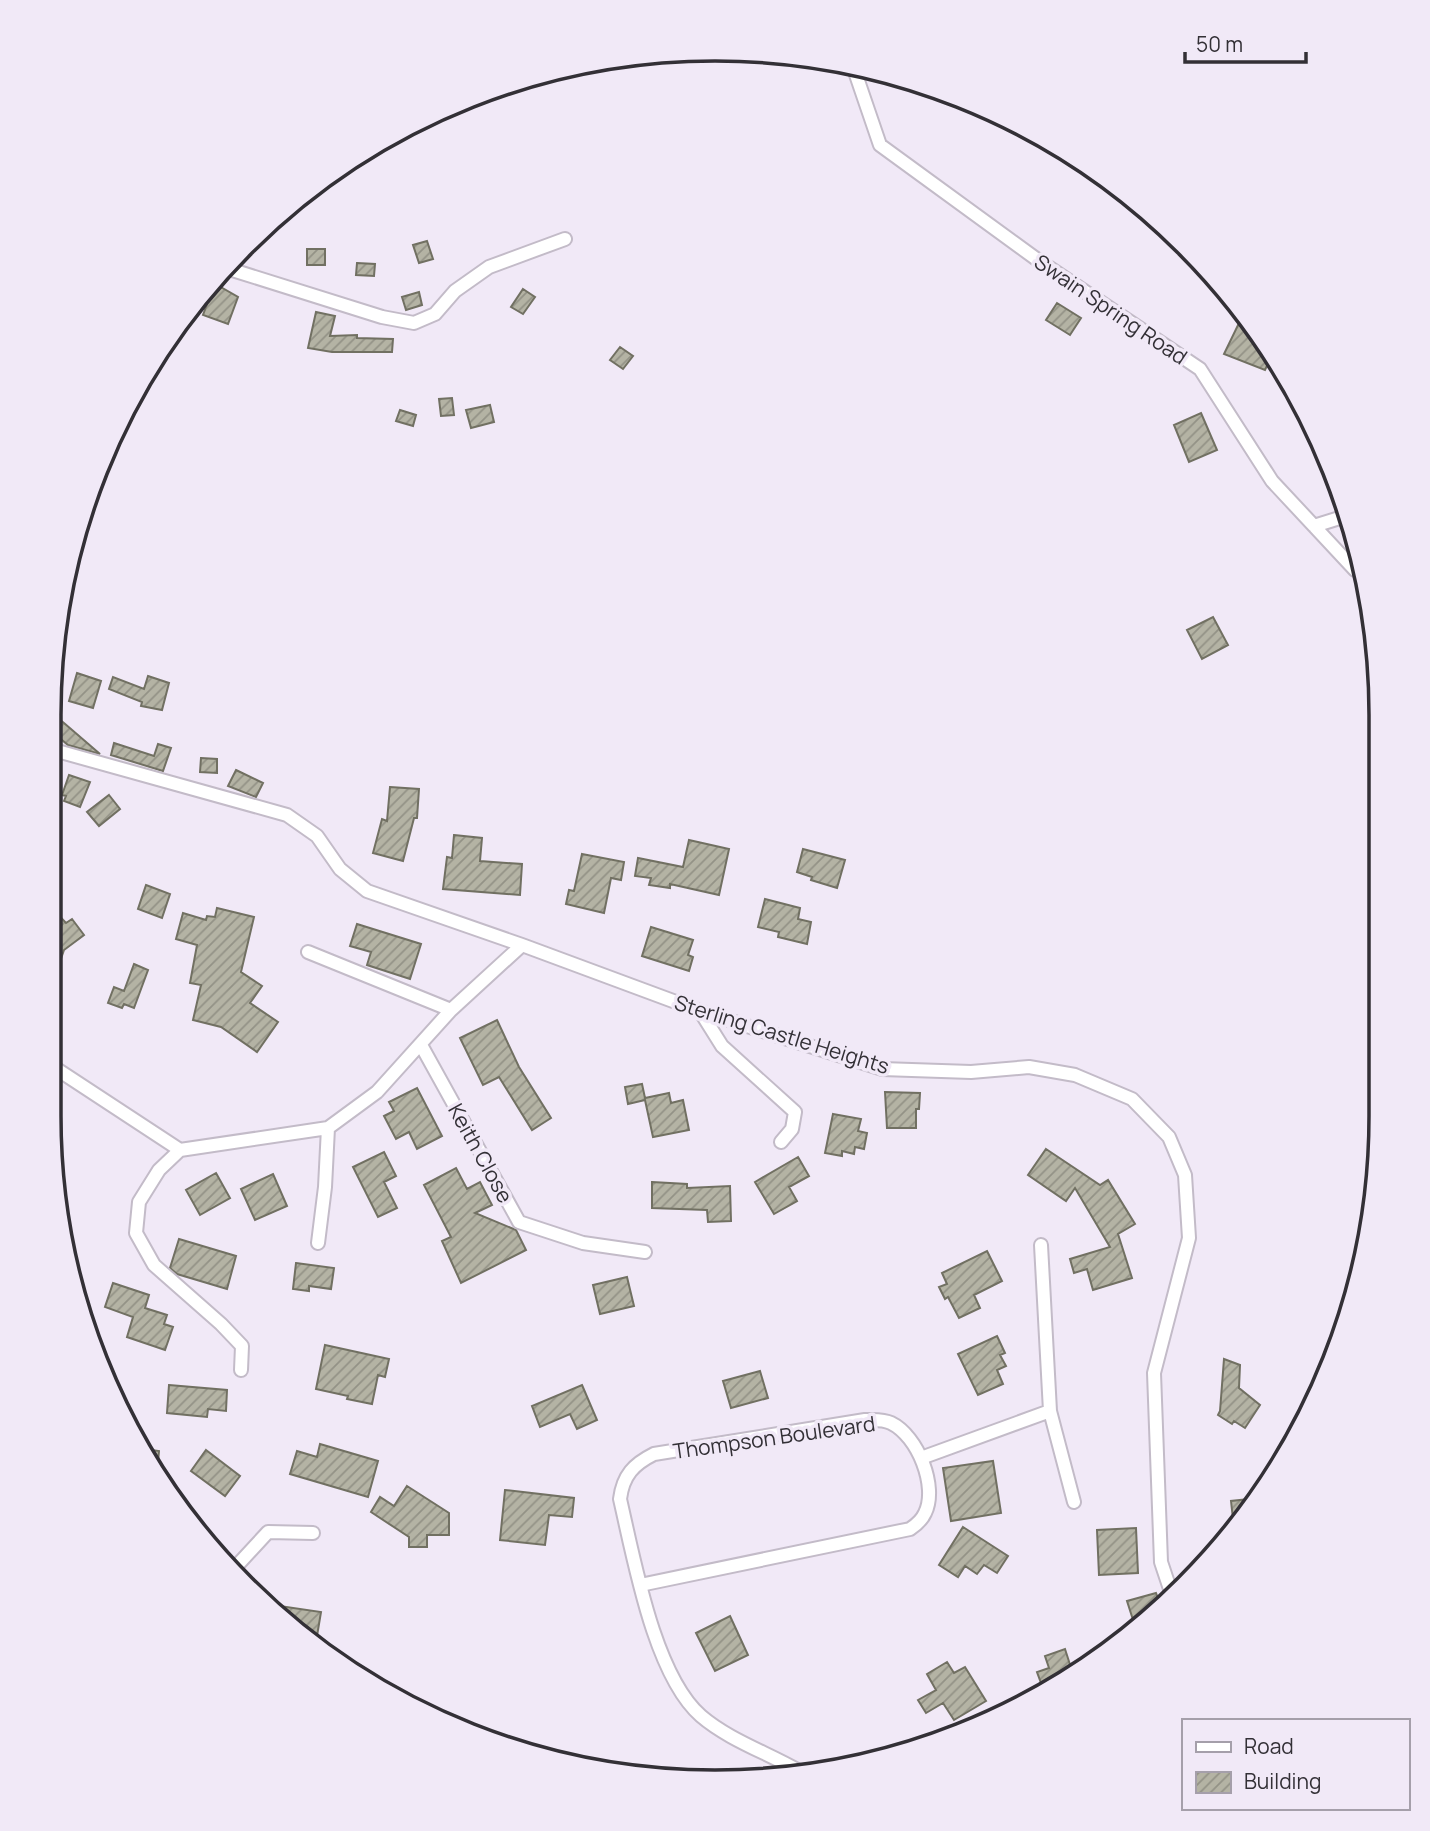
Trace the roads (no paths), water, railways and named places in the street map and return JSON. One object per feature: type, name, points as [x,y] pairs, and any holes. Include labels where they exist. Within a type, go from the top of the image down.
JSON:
[{"type":"street","name":"Swain Spring Road","points":[[857,77],[880,145],[1035,258],[1200,369],[1272,481],[1351,565]]},
{"type":"street","points":[[236,271],[359,310],[414,323],[435,314],[456,291],[489,267],[565,239]]},
{"type":"street","points":[[1314,526],[1338,518]]},
{"type":"street","name":"Sterling Castle Heights","points":[[61,752],[287,815],[317,836],[340,869],[367,891],[700,1011],[882,1069],[971,1072],[1028,1067],[1075,1075],[1132,1099],[1169,1137],[1185,1175],[1189,1238],[1154,1373],[1161,1562],[1170,1585]]},
{"type":"street","points":[[242,1370],[242,1346],[154,1265],[136,1233],[139,1202],[159,1170],[180,1150],[328,1128],[377,1091],[451,1010],[522,945]]},
{"type":"street","points":[[308,952],[451,1010]]},
{"type":"street","points":[[700,1011],[722,1046],[794,1112],[792,1129],[782,1142]]},
{"type":"street","name":"Keith Close","points":[[421,1045],[520,1222],[583,1243],[645,1252]]},
{"type":"street","points":[[61,1072],[180,1150]]},
{"type":"street","points":[[318,1243],[325,1187],[328,1128]]},
{"type":"street","points":[[1041,1245],[1050,1411],[1074,1502]]},
{"type":"street","points":[[921,1458],[1050,1411]]},
{"type":"street","name":"Thompson Boulevard","points":[[640,1585],[910,1529],[925,1513],[929,1501],[929,1489],[921,1458],[911,1438],[891,1423],[865,1420],[654,1454],[639,1462],[627,1474],[622,1486],[620,1499],[640,1585],[669,1672],[684,1697],[701,1716],[726,1733],[788,1765]]},
{"type":"street","points":[[239,1564],[268,1532],[313,1533]]}]
